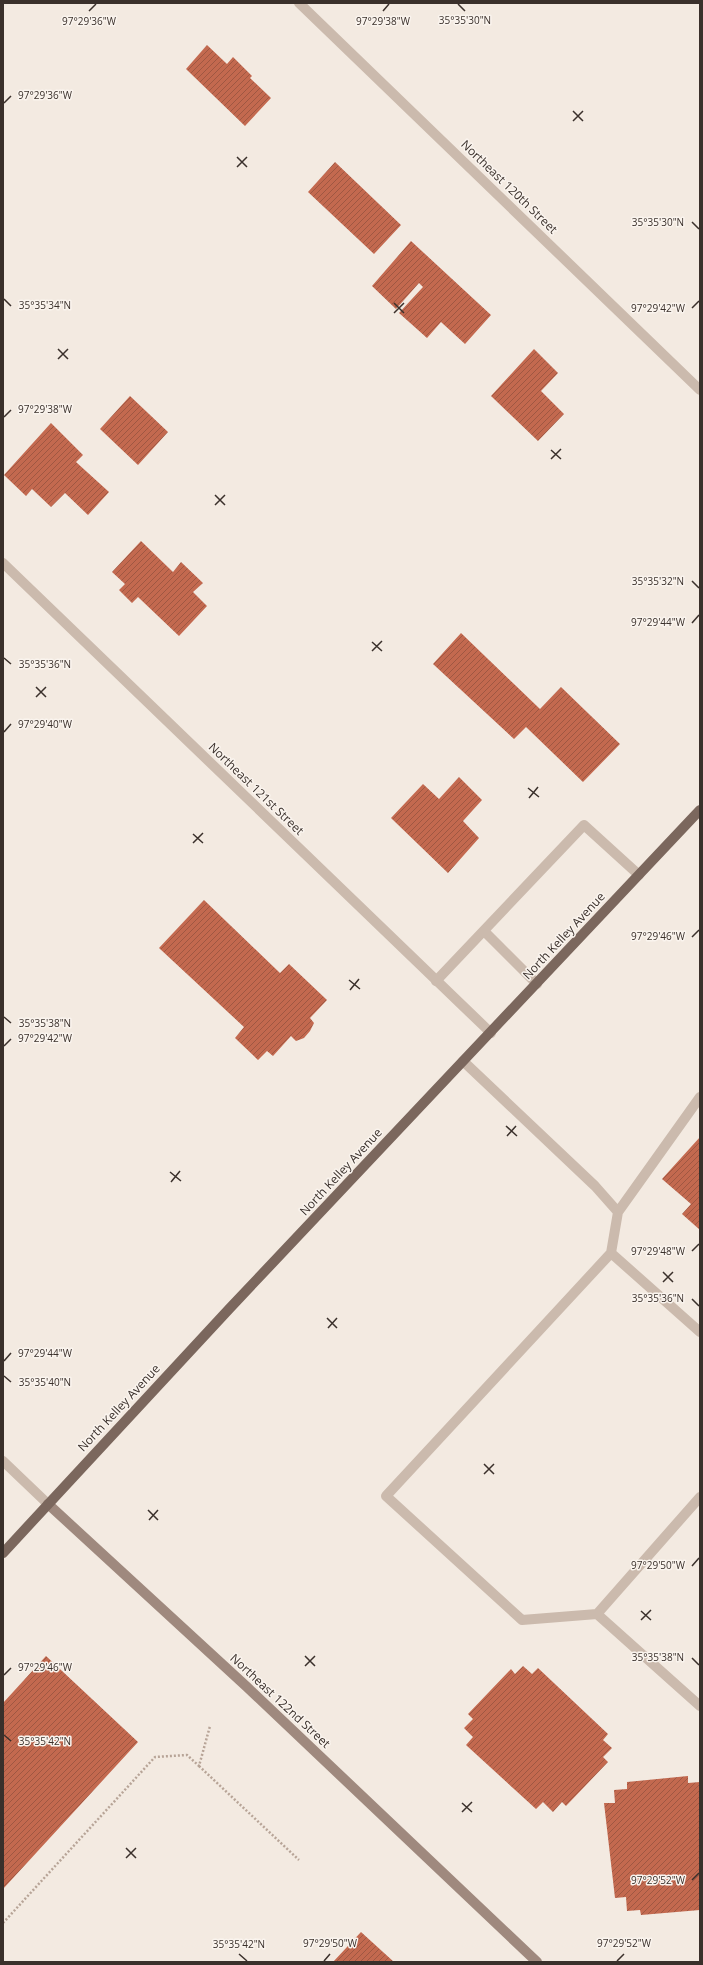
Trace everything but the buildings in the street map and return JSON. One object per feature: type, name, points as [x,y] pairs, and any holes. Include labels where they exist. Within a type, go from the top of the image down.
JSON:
[{"type":"main road","name":"North Kelley Avenue","points":[[3,1553],[700,810]]},
{"type":"main road","name":"Northeast 122nd Street","points":[[48,1504],[247,1688],[537,1962]]},
{"type":"street","name":"Northeast 120th Street","points":[[299,3],[700,390]]},
{"type":"street","name":"Northeast 121st Street","points":[[3,563],[491,1033]]},
{"type":"street","points":[[436,981],[584,825],[639,875]]},
{"type":"street","points":[[484,931],[537,984]]},
{"type":"street","points":[[463,1061],[595,1186],[618,1212]]},
{"type":"street","points":[[700,1097],[618,1212],[611,1254],[386,1496],[522,1620],[597,1614],[700,1497]]},
{"type":"street","points":[[611,1254],[700,1332]]},
{"type":"street","name":"Northeast 122nd Street","points":[[3,1461],[48,1504]]},
{"type":"street","points":[[597,1614],[700,1706]]},
{"type":"path","points":[[199,1766],[210,1726]]},
{"type":"path","points":[[3,1923],[155,1757],[187,1755],[299,1860]]}]
